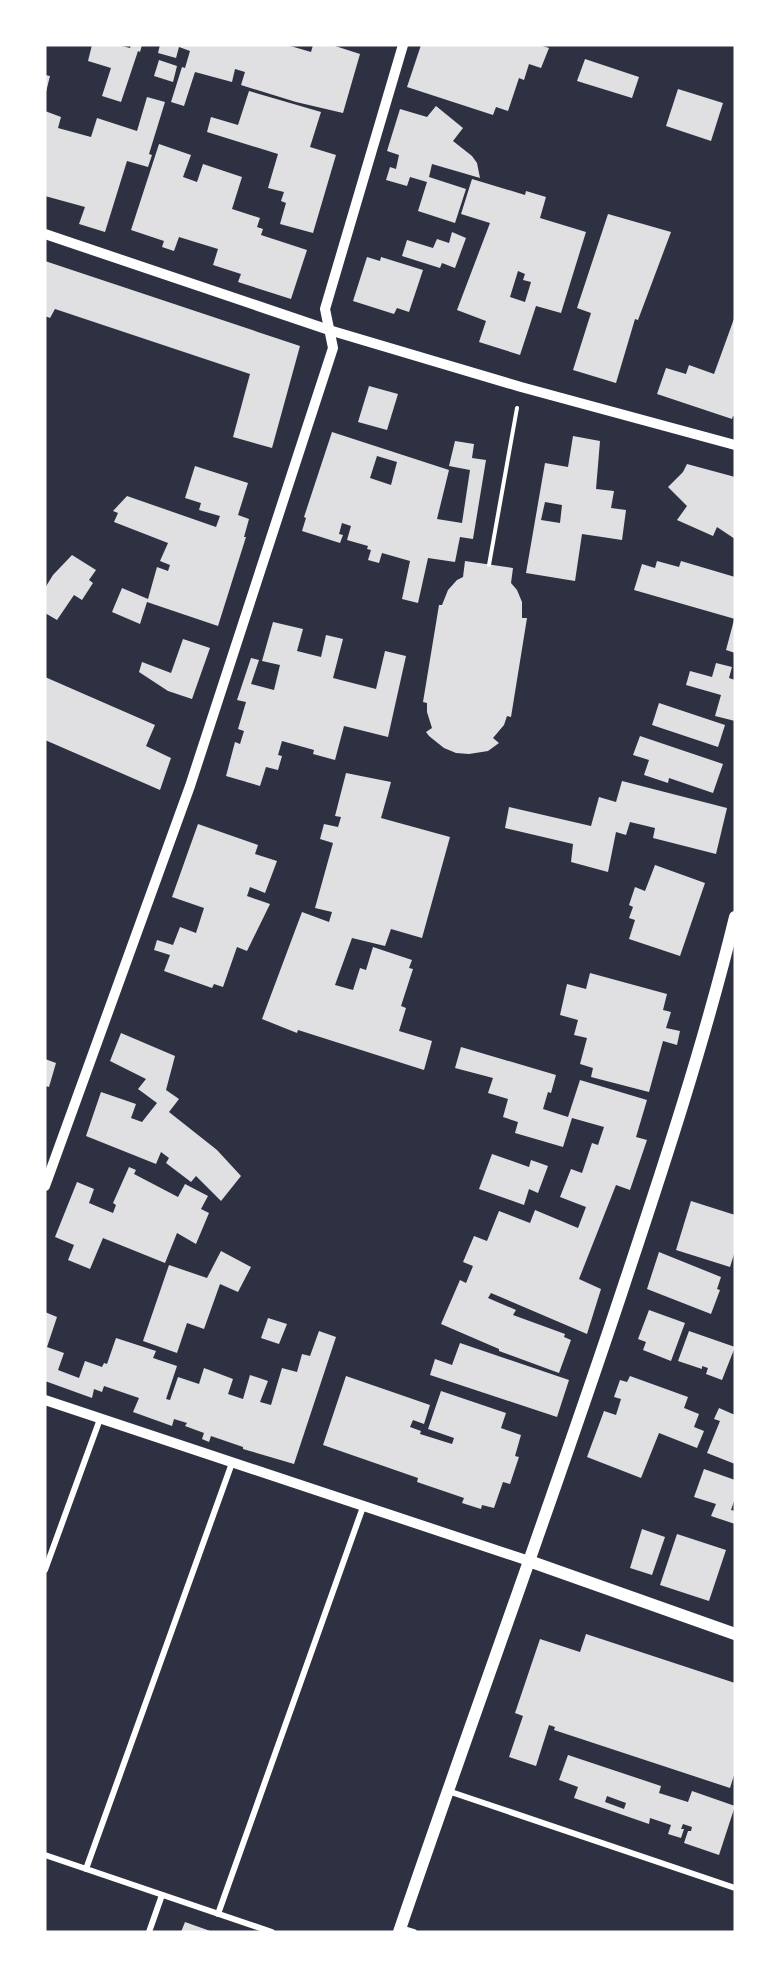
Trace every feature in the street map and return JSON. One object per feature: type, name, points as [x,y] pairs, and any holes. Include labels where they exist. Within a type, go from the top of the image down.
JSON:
[{"type":"main road","points":[[400,1930],[593,1378],[652,1202],[734,924]]},
{"type":"main road","points":[[529,1561],[735,1634]]},
{"type":"street","points":[[45,1186],[190,786],[333,348],[325,309],[403,45]]},
{"type":"street","points":[[45,234],[329,330],[521,387],[735,445]]},
{"type":"street","points":[[45,1400],[529,1561]]},
{"type":"street","points":[[45,1570],[100,1419]]},
{"type":"street","points":[[86,1869],[232,1463]]},
{"type":"street","points":[[218,1914],[363,1507]]},
{"type":"street","points":[[448,1791],[735,1888]]},
{"type":"street","points":[[45,1855],[272,1932]]},
{"type":"street","points":[[149,1932],[162,1895]]},
{"type":"street","points":[[400,1930],[414,1932]]},
{"type":"path","points":[[489,565],[521,387]]},
{"type":"building","points":[[92,45],[118,45],[130,48],[131,45],[142,45],[121,102],[102,96],[111,68],[88,61]]},
{"type":"building","points":[[160,45],[287,45],[311,52],[313,45],[332,45],[360,54],[343,113],[296,102],[241,85],[245,72],[235,69],[232,82],[195,72],[184,106],[171,102],[182,67],[185,68],[190,51],[179,47],[176,58],[158,53]]},
{"type":"building","points":[[421,45],[539,45],[549,48],[541,68],[529,64],[524,80],[519,78],[508,111],[496,107],[493,115],[407,87]]},
{"type":"building","points":[[585,59],[639,77],[632,98],[577,81]]},
{"type":"building","points":[[159,60],[177,66],[173,82],[154,76]]},
{"type":"building","points":[[45,75],[50,76],[46,92],[45,91]]},
{"type":"building","points":[[678,89],[723,103],[711,141],[666,126]]},
{"type":"building","points":[[249,91],[321,112],[310,147],[336,155],[313,233],[280,224],[286,203],[281,201],[284,192],[268,188],[278,154],[207,132],[211,117],[238,125]]},
{"type":"building","points":[[147,97],[165,102],[149,154],[152,155],[148,167],[127,161],[105,232],[79,224],[85,207],[45,196],[45,111],[61,117],[58,128],[91,137],[97,118],[137,131]]},
{"type":"building","points":[[436,106],[463,128],[453,141],[472,156],[477,163],[480,178],[432,164],[429,177],[466,189],[455,223],[418,211],[427,182],[410,177],[407,186],[386,180],[390,167],[396,169],[399,155],[387,151],[400,109],[427,117]]},
{"type":"building","points":[[159,144],[191,155],[183,177],[197,182],[203,164],[242,177],[232,209],[260,218],[257,227],[263,229],[261,235],[307,250],[291,299],[238,282],[241,274],[213,265],[218,249],[179,237],[174,251],[162,247],[164,241],[131,230]]},
{"type":"building","points":[[472,179],[525,195],[526,191],[546,197],[540,218],[586,232],[561,313],[536,306],[520,355],[479,342],[486,321],[457,310],[490,223],[461,214]],"holes":[[[518,271],[525,274],[523,280],[531,282],[525,302],[510,297]]]},
{"type":"building","points":[[608,214],[671,232],[638,320],[635,319],[616,383],[573,370],[591,313],[577,308]]},
{"type":"building","points":[[452,232],[466,238],[455,268],[442,263],[440,268],[402,256],[407,240],[433,248],[437,239],[449,243]]},
{"type":"building","points":[[367,257],[380,261],[381,257],[423,270],[409,312],[397,308],[394,314],[353,301]]},
{"type":"building","points":[[45,261],[300,346],[272,448],[233,437],[250,374],[55,309],[50,318],[45,316]]},
{"type":"building","points":[[735,316],[735,417],[733,416],[732,419],[657,394],[666,368],[686,374],[689,365],[714,374]]},
{"type":"building","points":[[369,386],[398,394],[387,430],[358,422]]},
{"type":"building","points":[[332,432],[449,470],[437,519],[462,523],[470,470],[449,466],[455,441],[474,444],[472,458],[486,460],[473,539],[460,537],[455,562],[428,558],[418,603],[402,599],[410,561],[382,553],[379,563],[368,560],[371,550],[367,549],[368,546],[347,540],[351,526],[342,523],[339,534],[343,535],[340,543],[302,531],[306,518],[304,517]],"holes":[[[377,456],[397,462],[391,485],[370,478]]]},
{"type":"building","points":[[573,436],[600,441],[596,489],[614,491],[611,508],[626,510],[622,540],[582,534],[575,581],[526,573],[545,463],[568,467]],"holes":[[[545,502],[562,505],[560,523],[541,520]]]},
{"type":"building","points":[[687,464],[735,477],[735,539],[717,527],[713,536],[677,520],[687,506],[668,487],[683,472]]},
{"type":"building","points":[[195,466],[248,483],[238,515],[249,519],[244,537],[246,537],[218,626],[147,602],[140,624],[112,612],[122,588],[148,599],[157,567],[168,571],[170,565],[160,561],[168,543],[114,522],[118,513],[113,511],[127,496],[216,527],[220,516],[199,510],[201,503],[185,498]]},
{"type":"building","points":[[72,555],[96,570],[89,580],[93,583],[82,600],[74,595],[57,620],[45,613],[45,588],[53,575]]},
{"type":"building","points":[[465,561],[513,568],[511,583],[522,602],[522,618],[527,618],[511,717],[507,716],[504,725],[493,738],[499,743],[488,751],[469,754],[456,753],[444,748],[429,736],[426,732],[432,728],[427,703],[423,702],[439,605],[442,605],[448,590],[463,577]]},
{"type":"building","points":[[657,561],[679,567],[681,561],[735,577],[735,619],[634,590],[642,564],[655,568]]},
{"type":"building","points":[[735,620],[735,653],[726,650]]},
{"type":"building","points":[[273,622],[303,629],[297,651],[321,657],[326,635],[343,639],[333,678],[376,689],[385,651],[406,656],[388,737],[344,726],[335,760],[313,754],[314,750],[282,741],[278,755],[282,756],[278,770],[266,767],[260,786],[226,776],[235,742],[240,744],[244,731],[238,729],[246,702],[237,700],[251,658],[259,660],[251,684],[274,690],[280,665],[262,661]]},
{"type":"building","points":[[183,639],[210,648],[192,699],[168,691],[139,672],[142,662],[171,673]]},
{"type":"building","points":[[716,663],[732,667],[729,678],[735,680],[735,721],[715,716],[721,695],[686,685],[690,671],[712,677]]},
{"type":"building","points":[[45,677],[155,725],[146,746],[171,758],[160,790],[45,740]]},
{"type":"building","points":[[659,703],[725,725],[718,747],[652,725]]},
{"type":"building","points":[[640,736],[723,764],[713,793],[669,778],[668,783],[644,775],[649,760],[633,755]]},
{"type":"building","points":[[346,773],[391,782],[381,818],[450,837],[422,938],[391,929],[385,946],[352,938],[335,985],[353,990],[360,968],[366,970],[373,947],[412,960],[409,968],[413,969],[401,1006],[406,1008],[399,1031],[432,1041],[424,1070],[298,1030],[297,1033],[262,1019],[302,912],[329,922],[332,912],[315,908],[333,843],[320,839],[324,824],[338,827],[341,817],[335,816]]},
{"type":"building","points":[[622,781],[727,808],[716,854],[653,838],[655,828],[630,822],[626,835],[616,832],[608,872],[571,862],[573,844],[505,828],[509,807],[591,826],[599,797],[616,802]]},
{"type":"building","points":[[198,824],[258,845],[255,854],[277,861],[265,893],[250,887],[247,896],[270,904],[247,951],[237,947],[223,987],[214,984],[212,988],[164,971],[170,955],[154,950],[157,940],[173,945],[180,927],[196,933],[204,908],[172,897]]},
{"type":"building","points":[[655,865],[705,883],[680,956],[629,939],[635,920],[629,918],[633,907],[629,905],[635,887],[645,891]]},
{"type":"building","points":[[590,973],[667,994],[663,1010],[671,1012],[666,1028],[680,1031],[677,1045],[663,1041],[649,1092],[591,1077],[593,1068],[580,1064],[587,1038],[574,1035],[578,1020],[560,1015],[567,984],[586,989]]},
{"type":"building","points":[[121,1033],[175,1056],[166,1090],[179,1099],[169,1112],[217,1150],[241,1176],[221,1201],[196,1176],[191,1182],[166,1163],[169,1158],[161,1152],[156,1164],[86,1136],[101,1092],[136,1104],[131,1118],[142,1122],[157,1103],[138,1089],[146,1079],[110,1061]]},
{"type":"building","points":[[461,1047],[556,1075],[543,1109],[568,1117],[580,1080],[647,1100],[636,1137],[647,1140],[630,1190],[616,1185],[579,1279],[601,1289],[587,1334],[491,1293],[488,1298],[516,1310],[513,1315],[565,1334],[564,1337],[571,1340],[559,1373],[499,1351],[499,1349],[441,1324],[460,1280],[466,1283],[473,1266],[463,1262],[474,1236],[487,1241],[499,1211],[530,1223],[535,1210],[578,1228],[586,1207],[560,1197],[571,1169],[582,1173],[592,1143],[598,1145],[604,1127],[572,1118],[563,1147],[515,1133],[518,1122],[503,1117],[508,1099],[488,1093],[493,1078],[455,1068]]},
{"type":"building","points":[[45,1059],[56,1063],[49,1087],[45,1086]]},
{"type":"building","points":[[492,1154],[529,1167],[531,1160],[548,1166],[538,1193],[529,1189],[524,1205],[479,1189]]},
{"type":"building","points":[[129,1167],[136,1170],[134,1174],[178,1197],[185,1184],[208,1196],[201,1209],[209,1213],[196,1244],[177,1233],[165,1263],[103,1238],[90,1269],[68,1260],[74,1245],[55,1237],[77,1182],[94,1189],[89,1203],[113,1213],[116,1205],[113,1203]]},
{"type":"building","points":[[691,1201],[735,1215],[735,1251],[730,1267],[676,1250]]},
{"type":"building","points":[[221,1251],[251,1267],[238,1292],[220,1284],[204,1329],[187,1323],[177,1353],[143,1341],[169,1265],[207,1278]]},
{"type":"building","points":[[659,1252],[721,1277],[717,1289],[720,1290],[711,1314],[647,1289]]},
{"type":"building","points":[[649,1310],[685,1323],[671,1361],[643,1350],[646,1342],[638,1339]]},
{"type":"building","points":[[45,1312],[57,1317],[47,1347],[64,1353],[58,1370],[79,1378],[85,1361],[102,1367],[104,1363],[107,1364],[116,1338],[156,1351],[153,1358],[177,1366],[166,1399],[170,1400],[178,1377],[199,1384],[204,1368],[233,1379],[228,1394],[243,1399],[250,1375],[268,1381],[260,1402],[271,1405],[282,1368],[297,1372],[302,1354],[310,1356],[319,1331],[336,1337],[294,1464],[243,1449],[243,1447],[211,1436],[209,1442],[202,1439],[204,1433],[185,1426],[187,1423],[174,1419],[172,1426],[133,1412],[139,1398],[104,1386],[102,1392],[94,1389],[92,1398],[45,1381]]},
{"type":"building","points":[[268,1318],[287,1324],[279,1344],[261,1338]]},
{"type":"building","points":[[689,1331],[735,1347],[722,1380],[706,1374],[708,1368],[702,1366],[702,1369],[678,1361]]},
{"type":"building","points":[[460,1343],[569,1380],[557,1417],[430,1375],[435,1359],[452,1365]]},
{"type":"building","points":[[346,1376],[430,1405],[424,1424],[413,1420],[410,1427],[421,1431],[420,1434],[452,1444],[454,1438],[428,1429],[441,1391],[506,1413],[501,1428],[521,1435],[515,1456],[519,1457],[510,1484],[503,1482],[494,1508],[482,1505],[481,1509],[462,1503],[464,1498],[417,1482],[418,1478],[323,1445]]},
{"type":"building","points":[[630,1376],[688,1397],[684,1408],[699,1414],[694,1427],[704,1431],[697,1448],[659,1433],[641,1478],[587,1457],[604,1411],[616,1415],[621,1399],[614,1397],[620,1380],[627,1382]]},
{"type":"building","points":[[719,1408],[735,1415],[735,1464],[707,1453],[720,1421],[714,1419]]},
{"type":"building","points":[[704,1469],[735,1480],[735,1498],[731,1510],[735,1511],[735,1524],[711,1516],[716,1504],[694,1497]]},
{"type":"building","points":[[642,1529],[665,1537],[652,1575],[630,1568]]},
{"type":"building","points":[[677,1534],[726,1550],[709,1601],[660,1585]]},
{"type":"building","points":[[586,1634],[735,1683],[735,1772],[730,1788],[554,1730],[555,1727],[549,1725],[536,1766],[509,1757],[523,1716],[515,1713],[540,1639],[580,1652]]},
{"type":"building","points":[[568,1755],[661,1786],[659,1793],[688,1802],[692,1791],[735,1806],[719,1855],[684,1843],[692,1827],[683,1824],[681,1838],[668,1834],[671,1825],[650,1818],[649,1824],[574,1798],[578,1787],[559,1780]],"holes":[[[607,1796],[626,1803],[624,1809],[605,1802]]]},
{"type":"building","points":[[185,1922],[213,1932],[181,1932]]}]
